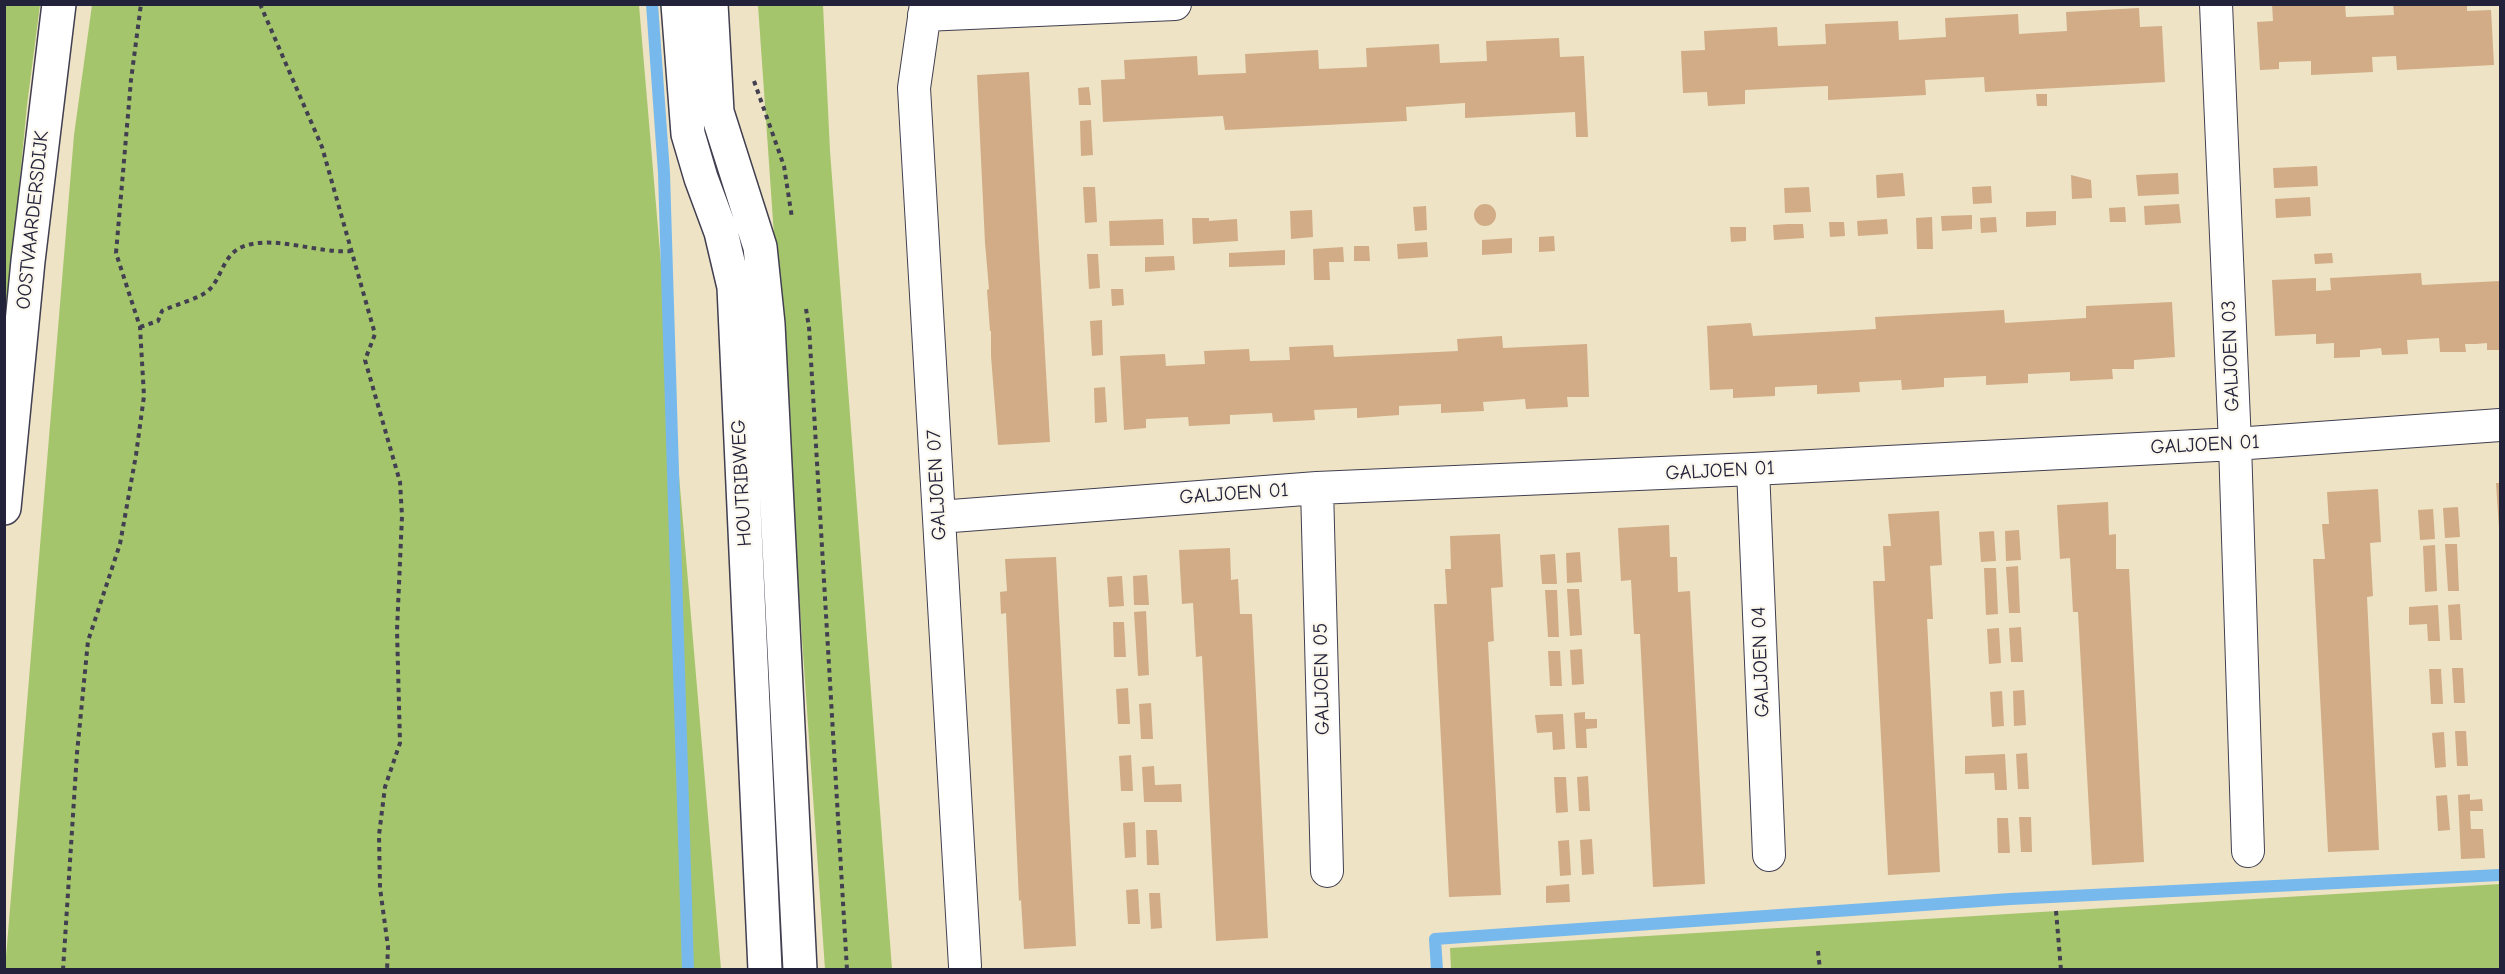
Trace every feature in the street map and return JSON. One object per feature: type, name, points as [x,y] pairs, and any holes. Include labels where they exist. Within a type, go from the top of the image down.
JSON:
[{"type":"main road","name":"OOSTVAARDERSDIJK","points":[[4,508],[30,250],[59,4]]},
{"type":"main road","name":"HOUTRIBWEG","points":[[678,4],[688,134],[721,232],[735,287],[765,969]]},
{"type":"main road","name":"HOUTRIBWEG","points":[[711,4],[717,112],[760,247],[768,324],[800,969]]},
{"type":"street","points":[[925,10],[1175,4]]},
{"type":"street","name":"GALJOEN 03","points":[[2216,4],[2235,444],[2248,851]]},
{"type":"street","name":"GALJOEN 07","points":[[925,10],[914,88],[965,966]]},
{"type":"street","name":"GALJOEN 01","points":[[939,517],[1317,488],[1753,469],[2235,444],[2500,424]]},
{"type":"street","name":"GALJOEN 04","points":[[1753,469],[1769,855]]},
{"type":"street","name":"GALJOEN 05","points":[[1317,488],[1327,871]]},
{"type":"path","points":[[63,969],[77,753],[88,640],[120,544],[144,396],[141,327],[116,253],[131,80],[141,4]]},
{"type":"path","points":[[260,4],[322,147],[375,334],[365,360],[400,482],[402,516],[397,630],[400,743],[385,787],[379,835],[380,888],[388,947],[387,969]]},
{"type":"path","points":[[141,327],[158,321],[162,311],[208,291],[231,253],[243,246],[265,243],[318,250],[351,251]]},
{"type":"path","points":[[2056,911],[2061,969]]},
{"type":"path","points":[[1818,951],[1820,969]]},
{"type":"green space","points":[[6,5],[40,5],[27,105],[5,334]]},
{"type":"green space","points":[[92,5],[639,5],[721,969],[5,969],[74,135]]},
{"type":"green space","points":[[758,5],[823,5],[830,151],[892,969],[825,969]]},
{"type":"green space","points":[[2500,884],[2500,969],[1451,969],[1450,948]]},
{"type":"building","points":[[2272,4],[2345,4],[2346,17],[2394,15],[2393,4],[2467,4],[2467,11],[2491,10],[2494,65],[2397,70],[2396,56],[2372,57],[2373,72],[2311,75],[2311,61],[2279,62],[2279,69],[2260,70],[2257,22],[2273,21]]},
{"type":"building","points":[[2139,8],[2140,27],[2162,26],[2165,82],[1985,92],[1984,77],[1925,80],[1926,95],[1828,100],[1828,86],[1804,87],[1745,90],[1745,104],[1708,106],[1707,92],[1683,93],[1681,51],[1705,50],[1704,31],[1777,27],[1778,46],[1826,44],[1825,24],[1898,21],[1899,40],[1946,37],[1945,18],[2018,14],[2019,34],[2067,31],[2066,12]]},
{"type":"building","points":[[1559,38],[1560,57],[1584,56],[1588,137],[1576,137],[1575,112],[1465,118],[1465,103],[1406,107],[1407,121],[1225,130],[1223,116],[1103,122],[1101,80],[1125,79],[1124,60],[1197,56],[1198,75],[1246,73],[1245,54],[1318,50],[1319,69],[1367,67],[1366,48],[1439,44],[1440,63],[1487,61],[1486,41]]},
{"type":"building","points":[[1029,72],[1050,442],[998,445],[987,290],[989,289],[977,75]]},
{"type":"building","points":[[1089,87],[1091,105],[1079,105],[1078,88]]},
{"type":"building","points":[[2036,94],[2047,94],[2047,106],[2037,106]]},
{"type":"building","points":[[1091,120],[1093,155],[1081,156],[1080,121]]},
{"type":"building","points":[[2317,166],[2318,186],[2274,188],[2273,168]]},
{"type":"building","points":[[1903,173],[1905,196],[1877,198],[1876,175]]},
{"type":"building","points":[[2178,173],[2179,194],[2138,196],[2136,175]]},
{"type":"building","points":[[2071,175],[2091,180],[2092,198],[2072,199]]},
{"type":"building","points":[[1991,186],[1992,203],[1973,204],[1972,187]]},
{"type":"building","points":[[1083,187],[1095,187],[1097,222],[1085,223]]},
{"type":"building","points":[[1809,187],[1811,212],[1785,213],[1784,188]]},
{"type":"building","points":[[2310,197],[2311,216],[2276,218],[2275,199]]},
{"type":"building","points":[[1485,204],[1493,207],[1496,215],[1493,223],[1485,226],[1477,223],[1474,215],[1477,207]]},
{"type":"building","points":[[2179,204],[2181,223],[2145,225],[2144,206]]},
{"type":"building","points":[[1426,206],[1427,230],[1415,231],[1413,207]]},
{"type":"building","points":[[2125,207],[2126,222],[2110,222],[2109,208]]},
{"type":"building","points":[[1312,210],[1313,237],[1291,239],[1290,211]]},
{"type":"building","points":[[2056,211],[2056,225],[2026,227],[2026,212]]},
{"type":"building","points":[[1972,215],[1972,229],[1942,231],[1941,216]]},
{"type":"building","points":[[1932,217],[1933,249],[1917,249],[1916,218]]},
{"type":"building","points":[[1996,217],[1997,232],[1981,233],[1980,218]]},
{"type":"building","points":[[1192,218],[1209,218],[1209,221],[1237,219],[1238,241],[1193,244]]},
{"type":"building","points":[[1163,219],[1164,245],[1110,246],[1109,221]]},
{"type":"building","points":[[1887,219],[1888,234],[1858,236],[1857,221]]},
{"type":"building","points":[[1829,222],[1844,222],[1845,236],[1830,237]]},
{"type":"building","points":[[1803,224],[1804,238],[1774,240],[1773,225]]},
{"type":"building","points":[[1730,227],[1746,227],[1746,241],[1731,242]]},
{"type":"building","points":[[1554,236],[1555,251],[1539,252],[1539,237]]},
{"type":"building","points":[[1512,238],[1512,253],[1482,255],[1482,240]]},
{"type":"building","points":[[1427,242],[1428,257],[1398,259],[1397,244]]},
{"type":"building","points":[[1354,246],[1369,246],[1370,261],[1354,261]]},
{"type":"building","points":[[1343,247],[1344,262],[1329,262],[1330,280],[1314,280],[1313,249]]},
{"type":"building","points":[[1285,250],[1285,265],[1229,267],[1229,253]]},
{"type":"building","points":[[2332,253],[2333,263],[2315,264],[2314,254]]},
{"type":"building","points":[[1087,254],[1098,254],[1100,288],[1089,289]]},
{"type":"building","points":[[1174,256],[1175,270],[1145,272],[1145,257]]},
{"type":"building","points":[[2421,273],[2422,285],[2500,281],[2500,350],[2487,350],[2487,343],[2465,344],[2466,352],[2440,352],[2439,338],[2407,340],[2408,354],[2382,355],[2381,348],[2360,350],[2360,357],[2334,358],[2334,343],[2316,344],[2316,334],[2275,336],[2272,280],[2316,278],[2316,291],[2331,290],[2330,278]]},
{"type":"building","points":[[1111,289],[1123,289],[1124,305],[1112,306]]},
{"type":"building","points":[[2172,302],[2175,357],[2134,360],[2134,369],[2112,369],[2113,379],[2070,381],[2070,372],[2028,374],[2028,383],[1986,385],[1986,376],[1944,378],[1944,387],[1902,390],[1901,380],[1859,382],[1860,392],[1817,394],[1817,385],[1775,387],[1775,396],[1733,398],[1733,389],[1710,390],[1707,326],[1751,323],[1753,336],[1876,329],[1875,317],[2004,310],[2005,323],[2086,318],[2086,306]]},
{"type":"building","points":[[1102,320],[1103,355],[1092,356],[1090,321]]},
{"type":"building","points":[[1502,336],[1503,348],[1587,344],[1589,397],[1567,397],[1568,407],[1526,409],[1525,399],[1483,402],[1484,411],[1441,413],[1441,404],[1399,406],[1399,415],[1357,418],[1357,408],[1314,410],[1315,420],[1273,422],[1272,413],[1230,415],[1230,424],[1189,426],[1188,417],[1146,419],[1146,428],[1124,430],[1120,356],[1165,354],[1166,366],[1205,364],[1204,351],[1249,349],[1250,361],[1290,360],[1289,347],[1333,345],[1334,357],[1458,351],[1457,339]]},
{"type":"building","points":[[1105,387],[1107,422],[1095,423],[1094,388]]},
{"type":"building","points":[[2496,483],[2500,483],[2500,528],[2499,528]]},
{"type":"building","points":[[2378,489],[2381,542],[2370,543],[2373,596],[2367,597],[2379,850],[2328,852],[2313,559],[2325,559],[2322,524],[2329,524],[2327,492]]},
{"type":"building","points":[[2108,502],[2109,535],[2116,534],[2116,569],[2129,569],[2144,862],[2092,865],[2078,612],[2073,612],[2070,558],[2060,559],[2057,505]]},
{"type":"building","points":[[2458,507],[2460,537],[2445,538],[2443,508]]},
{"type":"building","points":[[2433,509],[2435,539],[2420,540],[2418,510]]},
{"type":"building","points":[[1939,511],[1942,565],[1930,566],[1933,619],[1927,619],[1940,872],[1888,875],[1873,581],[1885,581],[1883,546],[1891,546],[1888,514]]},
{"type":"building","points":[[1669,525],[1670,557],[1677,557],[1678,592],[1690,591],[1705,884],[1653,887],[1640,634],[1634,634],[1631,580],[1621,581],[1618,528]]},
{"type":"building","points":[[2019,530],[2021,560],[2006,561],[2005,531]]},
{"type":"building","points":[[1994,531],[1996,561],[1981,562],[1979,532]]},
{"type":"building","points":[[1500,534],[1503,587],[1491,588],[1494,641],[1488,642],[1501,895],[1449,897],[1434,604],[1447,604],[1445,569],[1451,569],[1450,536]]},
{"type":"building","points":[[2445,544],[2457,544],[2459,591],[2448,591]]},
{"type":"building","points":[[2435,545],[2437,591],[2425,592],[2423,546]]},
{"type":"building","points":[[1230,548],[1231,580],[1238,579],[1240,614],[1252,614],[1268,938],[1216,941],[1202,656],[1196,657],[1193,603],[1182,604],[1179,550]]},
{"type":"building","points":[[1580,552],[1582,582],[1567,583],[1566,553]]},
{"type":"building","points":[[1555,554],[1557,584],[1542,584],[1540,555]]},
{"type":"building","points":[[1056,557],[1076,946],[1024,949],[1021,900],[1019,901],[1006,613],[1001,614],[1000,592],[1007,591],[1005,559]]},
{"type":"building","points":[[2018,566],[2020,613],[2009,613],[2006,567]]},
{"type":"building","points":[[1984,568],[1996,568],[1998,614],[1986,615]]},
{"type":"building","points":[[1147,575],[1149,605],[1134,605],[1133,576]]},
{"type":"building","points":[[1122,576],[1124,606],[1109,607],[1107,577]]},
{"type":"building","points":[[1567,589],[1579,589],[1582,635],[1570,636]]},
{"type":"building","points":[[1545,590],[1557,590],[1559,637],[1548,637]]},
{"type":"building","points":[[2460,604],[2462,640],[2450,640],[2448,605]]},
{"type":"building","points":[[2438,605],[2440,641],[2428,641],[2427,624],[2409,625],[2409,607]]},
{"type":"building","points":[[1146,611],[1149,675],[1138,676],[1134,612]]},
{"type":"building","points":[[1113,622],[1124,622],[1126,657],[1114,657]]},
{"type":"building","points":[[2021,627],[2023,662],[2011,662],[2009,628]]},
{"type":"building","points":[[1999,628],[2001,663],[1989,664],[1987,629]]},
{"type":"building","points":[[1582,649],[1584,684],[1572,685],[1570,650]]},
{"type":"building","points":[[1548,651],[1560,651],[1562,686],[1550,686]]},
{"type":"building","points":[[2452,668],[2463,668],[2465,703],[2454,703]]},
{"type":"building","points":[[2429,669],[2441,669],[2443,704],[2431,704]]},
{"type":"building","points":[[1128,688],[1130,724],[1118,724],[1116,689]]},
{"type":"building","points":[[2024,690],[2026,725],[2014,726],[2013,691]]},
{"type":"building","points":[[2002,691],[2004,726],[1992,727],[1990,692]]},
{"type":"building","points":[[1151,703],[1153,739],[1141,739],[1139,704]]},
{"type":"building","points":[[1585,712],[1585,719],[1597,719],[1597,728],[1586,729],[1587,748],[1576,748],[1574,713]]},
{"type":"building","points":[[1563,714],[1565,749],[1553,750],[1552,732],[1537,733],[1535,715]]},
{"type":"building","points":[[2455,731],[2466,731],[2468,766],[2457,766]]},
{"type":"building","points":[[2444,732],[2446,767],[2435,768],[2432,733]]},
{"type":"building","points":[[2027,753],[2029,789],[2018,789],[2016,754]]},
{"type":"building","points":[[2005,754],[2007,790],[1995,790],[1994,773],[1965,774],[1965,756]]},
{"type":"building","points":[[1131,755],[1133,791],[1121,791],[1119,756]]},
{"type":"building","points":[[1154,766],[1155,785],[1181,784],[1182,802],[1144,802],[1142,767]]},
{"type":"building","points":[[1588,776],[1590,811],[1579,811],[1577,777]]},
{"type":"building","points":[[1554,777],[1566,777],[1568,812],[1556,813]]},
{"type":"building","points":[[2470,794],[2470,800],[2482,799],[2483,811],[2470,811],[2471,829],[2483,829],[2485,858],[2461,859],[2458,795]]},
{"type":"building","points":[[2447,795],[2450,830],[2438,831],[2436,796]]},
{"type":"building","points":[[2019,817],[2031,817],[2032,852],[2021,852]]},
{"type":"building","points":[[1997,818],[2008,818],[2010,853],[1998,853]]},
{"type":"building","points":[[1135,822],[1136,857],[1125,858],[1123,823]]},
{"type":"building","points":[[1146,830],[1157,830],[1159,865],[1147,865]]},
{"type":"building","points":[[1592,839],[1594,874],[1582,875],[1580,840]]},
{"type":"building","points":[[1569,840],[1571,875],[1560,876],[1558,841]]},
{"type":"building","points":[[1569,884],[1570,902],[1546,903],[1546,886]]},
{"type":"building","points":[[1138,889],[1140,924],[1128,924],[1126,890]]},
{"type":"building","points":[[1149,893],[1160,893],[1162,928],[1151,929]]},
{"type":"waterway","points":[[652,4],[664,173],[688,970]]},
{"type":"waterway","points":[[1437,970],[1435,939],[2010,899],[2500,875]]}]
